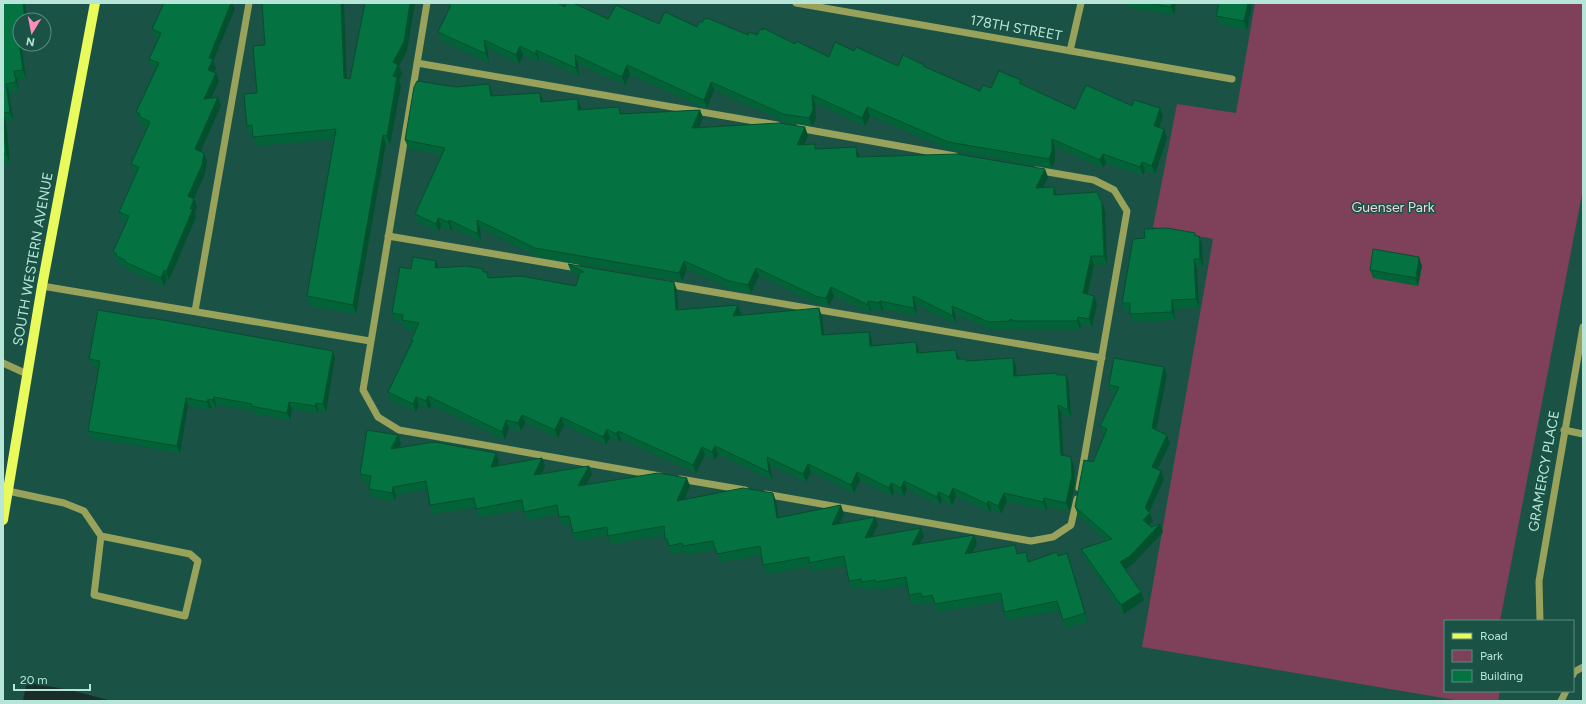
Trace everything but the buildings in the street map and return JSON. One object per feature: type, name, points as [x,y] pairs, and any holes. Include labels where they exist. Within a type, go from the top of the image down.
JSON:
[{"type":"main road","name":"SOUTH WESTERN AVENUE","points":[[3,520],[42,286],[95,3]]},
{"type":"street","points":[[195,311],[249,3]]},
{"type":"street","points":[[427,3],[362,390],[378,417],[399,430],[664,476]]},
{"type":"street","name":"178TH STREET","points":[[796,3],[1232,79]]},
{"type":"street","points":[[1070,51],[1081,3]]},
{"type":"street","points":[[417,63],[960,156]]},
{"type":"street","points":[[758,493],[1031,540],[1053,537],[1071,525],[1077,499],[1127,211],[1114,190],[1094,180],[1031,169]]},
{"type":"street","points":[[388,236],[584,270]]},
{"type":"street","points":[[655,282],[1102,358]]},
{"type":"street","points":[[42,286],[370,341]]},
{"type":"street","name":"GRAMERCY PLACE","points":[[1540,620],[1539,581],[1583,327]]},
{"type":"street","points":[[3,363],[27,374]]},
{"type":"street","points":[[1564,430],[1583,434]]},
{"type":"street","points":[[672,478],[750,491]]},
{"type":"street","points":[[8,491],[64,503],[84,512],[101,536],[94,595],[185,616],[198,561],[190,554],[101,536]]},
{"type":"street","points":[[1574,672],[1583,667]]},
{"type":"street","points":[[1561,701],[1566,692]]},
{"type":"green space","name":"Guenser Park","points":[[1255,3],[1583,3],[1583,189],[1500,620],[1444,620],[1444,692],[1500,692],[1498,701],[1461,701],[1142,647],[1213,239],[1153,227],[1177,104],[1236,113]]},
{"type":"water","points":[[3,678],[70,690],[112,701],[3,701]]},
{"type":"pier","points":[[3,676],[27,680],[23,701],[3,701]]}]
